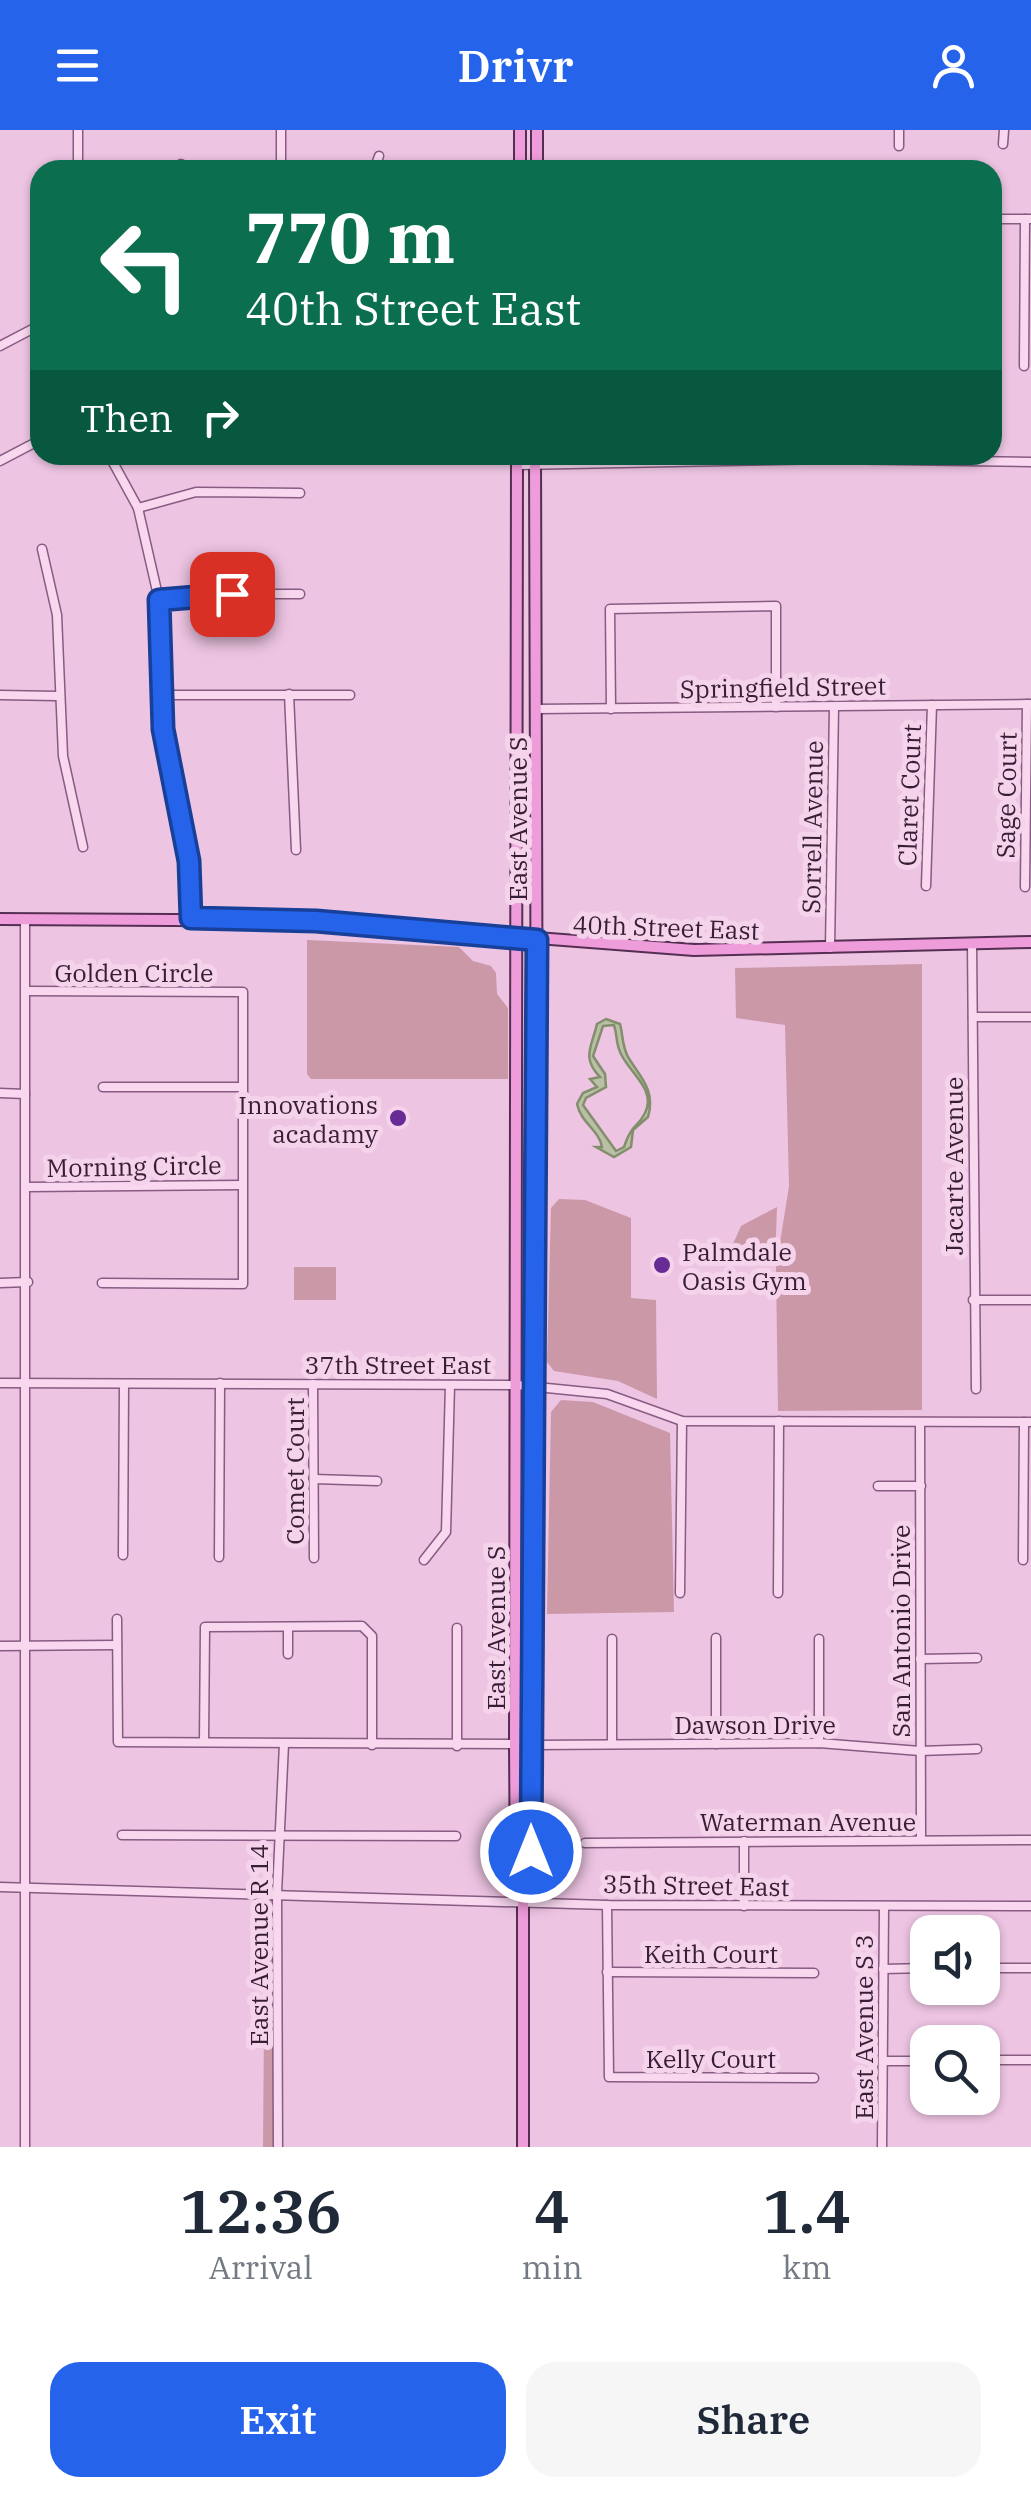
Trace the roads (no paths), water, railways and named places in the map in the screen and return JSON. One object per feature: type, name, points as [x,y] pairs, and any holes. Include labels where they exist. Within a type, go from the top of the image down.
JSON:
[{"type":"main road","points":[[520,130],[520,160]]},
{"type":"main road","points":[[537,130],[537,160]]},
{"type":"main road","name":"East Avenue S","points":[[517,465],[514,1744],[516,1884],[523,1900],[523,2147]]},
{"type":"main road","name":"East Avenue S","points":[[523,1900],[531,1887],[537,940],[535,465]]},
{"type":"main road","name":"40th Street East","points":[[0,918],[316,921],[710,951],[1031,942]]},
{"type":"street","points":[[78,130],[78,160]]},
{"type":"street","points":[[280,130],[281,160]]},
{"type":"street","points":[[898,130],[899,146]]},
{"type":"street","points":[[1003,144],[1004,130]]},
{"type":"street","points":[[378,160],[379,156]]},
{"type":"street","points":[[1002,218],[1028,219],[1024,366]]},
{"type":"street","points":[[0,346],[30,332]]},
{"type":"street","points":[[0,461],[30,445]]},
{"type":"street","points":[[1002,461],[1031,462]]},
{"type":"street","points":[[114,465],[138,508],[159,600],[163,729],[189,861],[191,918]]},
{"type":"street","points":[[138,508],[196,492],[300,494]]},
{"type":"street","points":[[42,549],[58,614],[57,696],[63,756],[82,847]]},
{"type":"street","points":[[159,600],[198,594],[300,594]]},
{"type":"street","points":[[612,709],[610,609],[776,606],[776,707]]},
{"type":"street","points":[[289,694],[296,850]]},
{"type":"street","points":[[161,695],[350,695]]},
{"type":"street","points":[[0,696],[57,696]]},
{"type":"street","name":"Springfield Street","points":[[536,709],[1029,704]]},
{"type":"street","name":"Sage Court","points":[[1024,887],[1029,704]]},
{"type":"street","name":"Claret Court","points":[[926,886],[932,705]]},
{"type":"street","name":"Sorrell Avenue","points":[[830,948],[834,707]]},
{"type":"street","points":[[25,919],[25,2147]]},
{"type":"street","name":"Jacarte Avenue","points":[[972,943],[976,1390]]},
{"type":"street","name":"Golden Circle","points":[[26,991],[243,992],[242,1088]]},
{"type":"street","points":[[973,1017],[1031,1017]]},
{"type":"street","points":[[102,1283],[243,1284],[242,1088],[103,1088]]},
{"type":"street","points":[[0,1093],[25,1094]]},
{"type":"street","name":"Morning Circle","points":[[27,1187],[242,1184]]},
{"type":"street","points":[[0,1282],[28,1282]]},
{"type":"street","points":[[974,1300],[1031,1300]]},
{"type":"street","points":[[219,1557],[220,1382]]},
{"type":"street","name":"37th Street East","points":[[0,1383],[516,1385],[608,1394],[682,1421],[1028,1422]]},
{"type":"street","points":[[123,1555],[124,1384]]},
{"type":"street","name":"Comet Court","points":[[314,1384],[314,1558]]},
{"type":"street","points":[[424,1560],[446,1532],[450,1385]]},
{"type":"street","points":[[680,1593],[682,1421]]},
{"type":"street","points":[[778,1594],[779,1421]]},
{"type":"street","name":"San Antonio Drive","points":[[920,1422],[921,1840]]},
{"type":"street","points":[[1023,1560],[1028,1422]]},
{"type":"street","points":[[314,1479],[377,1482]]},
{"type":"street","points":[[878,1486],[920,1486]]},
{"type":"street","points":[[117,1619],[118,1742],[514,1744]]},
{"type":"street","points":[[204,1742],[204,1626],[362,1626],[372,1636],[372,1744]]},
{"type":"street","points":[[288,1627],[288,1654]]},
{"type":"street","points":[[457,1628],[457,1746]]},
{"type":"street","points":[[716,1638],[716,1744]]},
{"type":"street","points":[[612,1639],[612,1744]]},
{"type":"street","points":[[820,1639],[820,1743]]},
{"type":"street","points":[[0,1646],[117,1645]]},
{"type":"street","points":[[920,1658],[977,1658]]},
{"type":"street","name":"Dawson Drive","points":[[532,1745],[820,1743],[920,1751],[977,1749]]},
{"type":"street","name":"East Avenue R 14","points":[[278,2147],[277,1893],[284,1744]]},
{"type":"street","points":[[122,1835],[456,1836]]},
{"type":"street","name":"Waterman Avenue","points":[[585,1843],[1031,1840]]},
{"type":"street","points":[[744,1842],[744,1906]]},
{"type":"street","name":"35th Street East","points":[[0,1888],[607,1905],[1031,1906]]},
{"type":"street","points":[[607,1905],[608,1972]]},
{"type":"street","name":"East Avenue S 3","points":[[882,2147],[884,1908]]},
{"type":"street","points":[[883,1969],[910,1968]]},
{"type":"street","points":[[1000,1968],[1031,1968]]},
{"type":"street","name":"Keith Court","points":[[608,1972],[814,1974]]},
{"type":"street","name":"Kelly Court","points":[[608,1972],[609,2078],[814,2078]]},
{"type":"street","points":[[883,2061],[910,2060]]},
{"type":"street","points":[[1000,2060],[1031,2060]]},
{"type":"place","name":"Innovations acadamy","points":[[398,1118]]},
{"type":"place","name":"Palmdale Oasis Gym","points":[[662,1265]]}]
